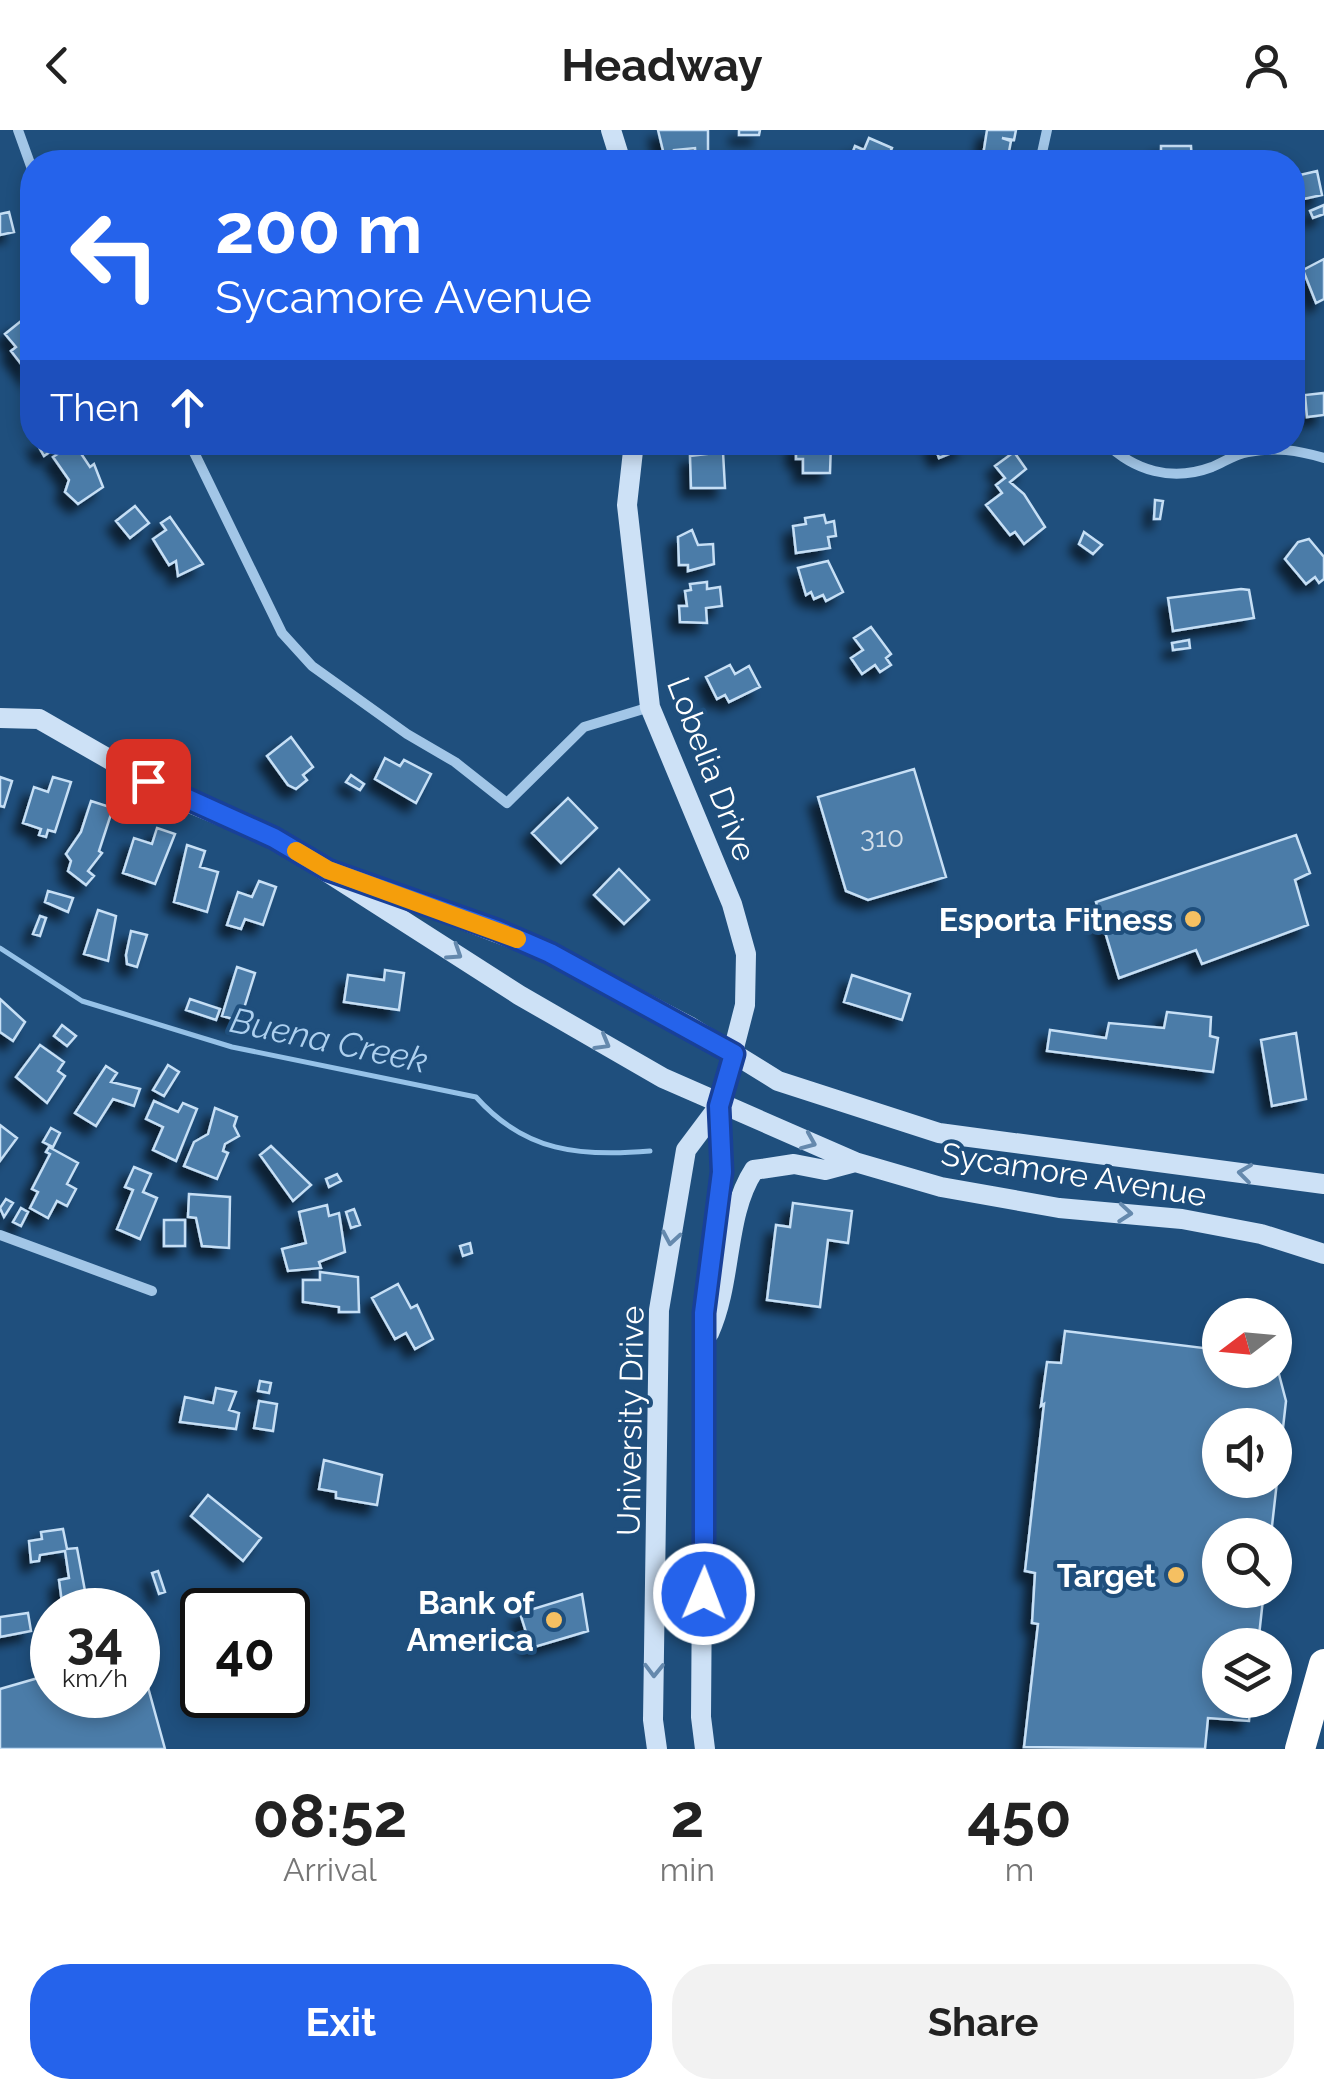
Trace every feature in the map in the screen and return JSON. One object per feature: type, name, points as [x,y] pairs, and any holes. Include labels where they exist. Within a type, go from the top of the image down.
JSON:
[{"type":"highway","points":[[1300,1749],[1324,1664]]},
{"type":"main road","name":"Lobelia Drive","points":[[633,455],[627,504],[650,708],[732,904],[746,954],[745,1005],[734,1054]]},
{"type":"main road","points":[[0,718],[39,720],[175,797],[274,838],[328,870]]},
{"type":"main road","name":"Sycamore Avenue","points":[[328,870],[550,953],[778,1081],[939,1133],[1324,1184]]},
{"type":"main road","name":"Sycamore Avenue","points":[[328,870],[366,899],[519,994],[719,1106],[855,1162],[941,1187],[1059,1208],[1182,1218],[1262,1234],[1324,1254]]},
{"type":"main road","name":"University Drive","points":[[705,1749],[701,1717],[704,1344],[722,1172],[719,1106],[734,1054]]},
{"type":"main road","name":"University Drive","points":[[657,1749],[653,1720],[659,1310],[686,1150],[719,1106]]},
{"type":"main road","points":[[704,1344],[724,1299],[739,1193],[754,1170],[794,1164],[825,1170],[855,1162]]},
{"type":"street","points":[[195,455],[282,633],[312,666],[407,734],[456,762],[507,803],[584,727],[650,708]]},
{"type":"street","points":[[1119,455],[1130,465],[1168,474],[1208,469],[1237,455]]},
{"type":"street","points":[[1322,457],[1324,470]]},
{"type":"street","points":[[0,1235],[152,1291]]},
{"type":"building","points":[[658,130],[708,130],[708,150],[663,150]]},
{"type":"building","points":[[739,130],[760,130],[759,135],[739,135]]},
{"type":"building","points":[[987,130],[1016,130],[1014,140],[1002,138],[1011,141],[1009,150],[984,150]]},
{"type":"building","points":[[869,138],[892,148],[891,150],[864,150]]},
{"type":"building","points":[[1161,146],[1191,146],[1191,150],[1161,150]]},
{"type":"building","points":[[1317,171],[1322,195],[1305,199],[1305,174]]},
{"type":"building","points":[[1324,205],[1324,214],[1313,218],[1310,211]]},
{"type":"building","points":[[9,212],[14,232],[0,235],[0,214]]},
{"type":"building","points":[[1324,259],[1324,299],[1316,303],[1305,275],[1305,269]]},
{"type":"building","points":[[20,322],[20,363],[11,351],[16,347],[5,334]]},
{"type":"building","points":[[1324,393],[1324,415],[1307,417],[1305,395]]},
{"type":"building","points":[[82,455],[90,467],[94,464],[103,487],[78,504],[65,492],[69,480],[53,457]]},
{"type":"building","points":[[723,455],[725,488],[691,488],[690,456]]},
{"type":"building","points":[[796,455],[831,455],[830,473],[803,473],[803,459],[796,459]]},
{"type":"building","points":[[1016,455],[1026,469],[1010,482],[1024,494],[1045,527],[1024,544],[1015,532],[1010,535],[986,505],[1002,493],[996,485],[1005,478],[995,466]]},
{"type":"building","points":[[1155,500],[1163,501],[1160,519],[1154,519]]},
{"type":"building","points":[[135,506],[149,523],[130,538],[116,521]]},
{"type":"building","points":[[824,515],[826,523],[834,521],[836,536],[828,537],[830,548],[796,553],[793,526],[806,524],[805,518]]},
{"type":"building","points":[[170,517],[203,564],[178,576],[176,561],[169,565],[153,539],[166,530],[161,523]]},
{"type":"building","points":[[692,530],[698,545],[713,544],[714,564],[688,571],[688,565],[679,565],[678,537]]},
{"type":"building","points":[[1084,532],[1102,545],[1093,554],[1079,544]]},
{"type":"building","points":[[1309,539],[1324,557],[1324,579],[1319,583],[1315,577],[1306,584],[1285,559],[1298,542]]},
{"type":"building","points":[[828,561],[843,592],[826,601],[823,595],[814,599],[811,592],[806,595],[798,568]]},
{"type":"building","points":[[707,582],[707,589],[720,587],[722,606],[706,608],[707,623],[680,622],[679,606],[687,606],[685,591],[691,590],[690,584]]},
{"type":"building","points":[[1249,590],[1254,618],[1173,631],[1168,598]]},
{"type":"building","points":[[871,627],[891,654],[886,658],[891,665],[880,672],[875,665],[862,674],[851,658],[863,650],[854,638]]},
{"type":"building","points":[[1189,640],[1190,648],[1173,650],[1172,643]]},
{"type":"building","points":[[730,665],[735,674],[749,666],[760,687],[729,702],[725,695],[717,699],[706,677]]},
{"type":"building","points":[[291,737],[313,767],[303,775],[307,780],[296,789],[288,785],[267,756]]},
{"type":"building","points":[[385,758],[400,766],[404,760],[431,774],[416,803],[375,779]]},
{"type":"building","points":[[914,769],[946,877],[868,900],[846,891],[818,797]]},
{"type":"building","points":[[351,775],[364,784],[360,790],[346,782]]},
{"type":"building","points":[[0,777],[12,781],[4,807],[0,806]]},
{"type":"building","points":[[53,777],[71,782],[55,832],[48,830],[46,837],[39,835],[41,829],[23,823],[34,787],[48,792]]},
{"type":"building","points":[[568,798],[597,828],[561,863],[532,833]]},
{"type":"building","points":[[91,801],[113,808],[99,851],[102,853],[88,871],[94,876],[86,885],[68,871],[71,861],[66,854],[81,832]]},
{"type":"building","points":[[157,828],[175,834],[155,884],[123,873],[134,838],[152,844]]},
{"type":"building","points":[[1296,835],[1310,873],[1295,880],[1308,925],[1202,964],[1196,950],[1119,978],[1096,902]]},
{"type":"building","points":[[187,845],[205,851],[200,867],[218,872],[207,912],[174,902]]},
{"type":"building","points":[[619,869],[649,900],[624,924],[594,895]]},
{"type":"building","points":[[259,881],[276,887],[263,925],[245,919],[241,929],[227,925],[238,892],[252,897]]},
{"type":"building","points":[[48,891],[73,898],[68,912],[45,902]]},
{"type":"building","points":[[98,910],[116,916],[108,961],[84,954]]},
{"type":"building","points":[[40,916],[46,918],[40,936],[33,934]]},
{"type":"building","points":[[131,931],[147,935],[137,967],[127,964]]},
{"type":"building","points":[[237,967],[255,973],[240,1021],[222,1016]]},
{"type":"building","points":[[385,970],[404,973],[399,1010],[344,1002],[348,975],[384,980]]},
{"type":"building","points":[[852,975],[910,994],[902,1020],[844,1002]]},
{"type":"building","points":[[0,999],[25,1022],[13,1041],[0,1032]]},
{"type":"building","points":[[190,999],[220,1009],[216,1020],[186,1010]]},
{"type":"building","points":[[1167,1012],[1211,1017],[1210,1036],[1218,1038],[1213,1072],[1047,1051],[1050,1030],[1106,1038],[1109,1023],[1164,1028]]},
{"type":"building","points":[[62,1025],[76,1036],[67,1046],[54,1036]]},
{"type":"building","points":[[1296,1033],[1306,1099],[1272,1106],[1261,1040]]},
{"type":"building","points":[[40,1045],[64,1062],[58,1071],[65,1076],[47,1103],[16,1077]]},
{"type":"building","points":[[168,1065],[179,1072],[164,1096],[153,1090]]},
{"type":"building","points":[[106,1066],[117,1073],[111,1082],[140,1089],[134,1106],[113,1099],[96,1126],[75,1113]]},
{"type":"building","points":[[154,1101],[178,1112],[183,1103],[197,1109],[176,1161],[153,1150],[163,1127],[146,1119]]},
{"type":"building","points":[[215,1108],[237,1117],[234,1126],[239,1136],[225,1144],[223,1151],[228,1153],[217,1179],[184,1166],[194,1142],[208,1134]]},
{"type":"building","points":[[0,1125],[17,1138],[0,1161]]},
{"type":"building","points":[[51,1128],[60,1133],[53,1147],[43,1142]]},
{"type":"building","points":[[271,1146],[311,1185],[293,1201],[260,1155]]},
{"type":"building","points":[[49,1147],[78,1163],[67,1184],[76,1189],[67,1206],[57,1201],[48,1218],[30,1208],[38,1192],[32,1189],[50,1154],[46,1152]]},
{"type":"building","points":[[134,1167],[151,1174],[143,1192],[157,1198],[140,1239],[117,1229],[133,1190],[125,1187]]},
{"type":"building","points":[[337,1174],[341,1181],[329,1187],[326,1179]]},
{"type":"building","points":[[189,1194],[230,1197],[229,1248],[202,1246],[196,1218],[188,1217]]},
{"type":"building","points":[[6,1199],[13,1203],[4,1217],[0,1208]]},
{"type":"building","points":[[793,1203],[852,1211],[848,1243],[828,1240],[820,1307],[767,1300],[776,1225],[790,1227]]},
{"type":"building","points":[[327,1205],[329,1216],[339,1213],[345,1252],[319,1262],[321,1268],[288,1271],[282,1249],[306,1243],[299,1212]]},
{"type":"building","points":[[21,1208],[28,1212],[21,1226],[13,1222]]},
{"type":"building","points":[[354,1209],[360,1225],[351,1228],[346,1212]]},
{"type":"building","points":[[164,1220],[185,1220],[185,1246],[164,1246]]},
{"type":"building","points":[[470,1243],[472,1253],[463,1256],[460,1246]]},
{"type":"building","points":[[320,1272],[358,1277],[359,1312],[339,1312],[339,1307],[303,1302],[303,1280],[320,1280]]},
{"type":"building","points":[[398,1284],[411,1308],[417,1305],[433,1339],[415,1349],[406,1333],[395,1339],[372,1298]]},
{"type":"building","points":[[1065,1331],[1202,1348],[1202,1388],[1283,1388],[1285,1408],[1202,1408],[1202,1498],[1275,1498],[1273,1518],[1202,1518],[1202,1608],[1262,1608],[1260,1628],[1202,1628],[1202,1718],[1208,1718],[1205,1749],[1024,1747],[1038,1624],[1032,1623],[1035,1573],[1025,1571],[1047,1362],[1061,1363]]},
{"type":"building","points":[[260,1381],[271,1383],[269,1393],[258,1391]]},
{"type":"building","points":[[216,1388],[236,1392],[229,1410],[239,1413],[236,1429],[180,1422],[185,1397],[213,1403]]},
{"type":"building","points":[[259,1401],[277,1404],[273,1431],[254,1428]]},
{"type":"building","points":[[324,1460],[382,1475],[377,1505],[336,1498],[336,1492],[319,1489]]},
{"type":"building","points":[[208,1495],[261,1538],[243,1561],[191,1516]]},
{"type":"building","points":[[63,1529],[67,1549],[77,1548],[84,1588],[60,1588],[59,1580],[69,1578],[65,1551],[40,1555],[39,1561],[31,1562],[29,1541],[42,1539],[41,1532]]},
{"type":"building","points":[[158,1571],[165,1592],[160,1594],[152,1573]]},
{"type":"building","points":[[582,1594],[588,1631],[531,1648],[520,1613]]},
{"type":"building","points":[[28,1613],[30,1631],[0,1637],[0,1617]]},
{"type":"building","points":[[30,1680],[30,1718],[156,1718],[165,1749],[0,1749],[0,1689]]},
{"type":"waterway","name":"Buena Creek","points":[[0,948],[82,1001],[232,1047],[476,1097],[514,1129],[555,1147],[600,1153],[650,1151]]},
{"type":"slow traffic","points":[[296,851],[328,870],[517,939]]},
{"type":"place","name":"Esporta Fitness","points":[[1193,919]]},
{"type":"place","name":"Target","points":[[1176,1575]]},
{"type":"place","name":"Bank of America","points":[[554,1620]]},
{"type":"route","points":[[148,781],[175,797],[274,838],[328,870],[550,953],[734,1054],[719,1106],[722,1172],[704,1313],[704,1594]]}]
